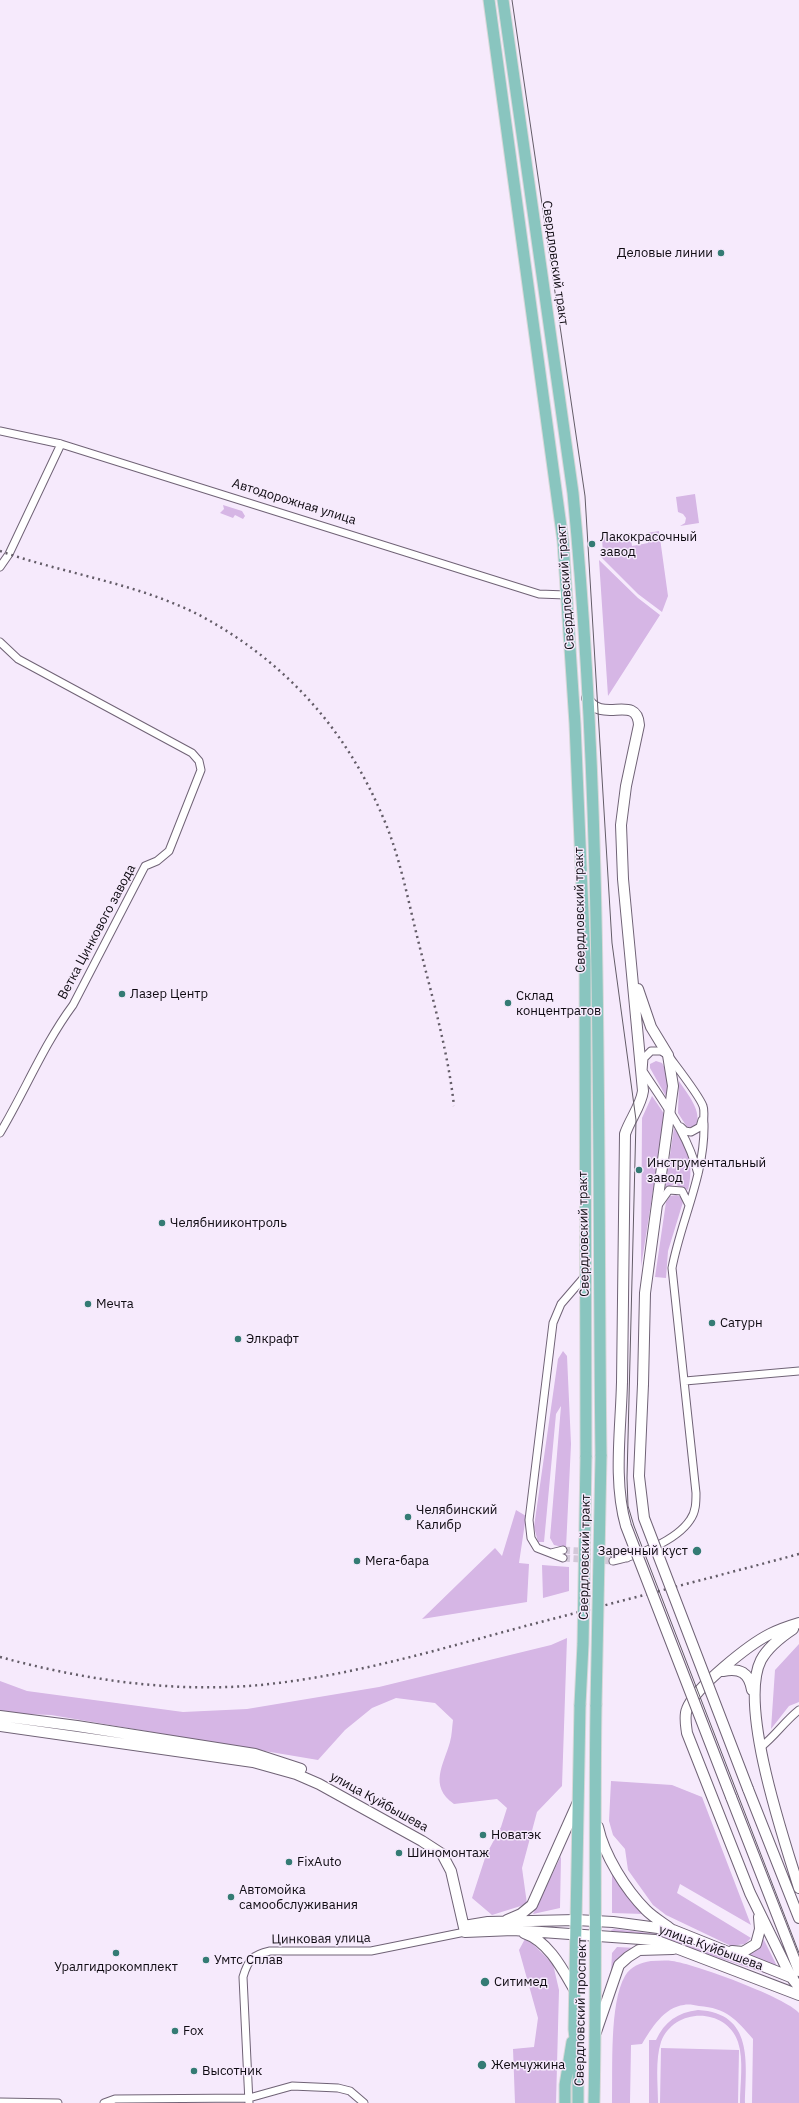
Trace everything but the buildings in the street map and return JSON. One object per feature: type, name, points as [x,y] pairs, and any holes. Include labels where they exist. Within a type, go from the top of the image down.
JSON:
[{"type":"main road","name":"Свердловский тракт","points":[[489,0],[563,541],[575,724],[585,960],[586,1275],[586,1457],[576,1920]]},
{"type":"main road","name":"Свердловский тракт","points":[[503,0],[573,493],[581,594],[589,734],[596,954],[601,1456],[594,1812],[597,1921]]},
{"type":"main road","name":"Автодорожная улица","points":[[566,595],[581,594]]},
{"type":"main road","points":[[587,698],[593,707],[602,711]]},
{"type":"main road","points":[[589,734],[595,718],[602,711],[617,708],[630,710],[639,720],[638,738],[624,793],[621,825],[623,879],[643,1071],[642,1097],[629,1122],[624,1140],[622,1382],[619,1489],[621,1508],[626,1526],[752,1849],[799,1987]]},
{"type":"main road","points":[[631,966],[644,1011],[651,1027],[668,1056],[672,1081],[670,1114],[645,1293],[639,1476],[644,1518],[799,1918]]},
{"type":"main road","points":[[796,1976],[758,1911],[687,1733],[685,1718],[686,1709],[695,1694],[721,1671],[752,1646],[770,1634],[799,1624]]},
{"type":"main road","points":[[754,1702],[756,1679],[761,1661],[771,1646],[799,1624]]},
{"type":"main road","points":[[721,1671],[735,1669],[750,1680],[772,1802],[799,1888]]},
{"type":"main road","name":"улица Куйбышева","points":[[0,1716],[154,1743]]},
{"type":"main road","name":"улица Куйбышева","points":[[0,1726],[255,1754],[298,1767],[437,1845],[451,1858],[456,1868],[467,1928]]},
{"type":"main road","points":[[499,1923],[521,1914],[532,1904],[579,1799]]},
{"type":"main road","points":[[594,1812],[602,1844],[614,1868],[646,1910],[672,1930]]},
{"type":"main road","points":[[720,1950],[743,1952],[756,1944],[760,1929],[758,1911]]},
{"type":"main road","name":"улица Куйбышева","points":[[467,1928],[499,1923],[576,1920],[672,1930],[720,1950],[796,1976]]},
{"type":"main road","name":"Свердловский проспект","points":[[576,1920],[574,2029],[578,2068],[578,2103]]},
{"type":"main road","name":"Свердловский проспект","points":[[594,2103],[597,1921]]},
{"type":"main road","name":"улица Куйбышева","points":[[467,1928],[596,1935],[655,1940],[682,1949],[799,1995]]},
{"type":"main road","points":[[514,1930],[532,1936],[557,1960],[574,1989]]},
{"type":"main road","points":[[596,2034],[619,1965],[628,1956],[640,1950],[682,1949]]},
{"type":"main road","points":[[565,2103],[565,2085],[574,2029]]},
{"type":"street","name":"Автодорожная улица","points":[[0,431],[61,444],[539,594],[566,595]]},
{"type":"street","points":[[0,567],[9,554],[61,444]]},
{"type":"street","name":"Ветка Цинкового завода","points":[[0,642],[18,659],[192,753],[199,761],[201,770],[169,851],[156,861],[146,866],[73,1004],[58,1025],[18,1103],[0,1132]]},
{"type":"street","points":[[613,1561],[628,1558],[672,1536],[686,1525],[695,1509],[696,1493],[672,1268],[676,1245],[698,1174],[702,1151],[703,1106],[668,1056],[658,1050],[648,1053],[644,1061],[643,1071],[693,1152],[698,1174]]},
{"type":"street","points":[[676,1123],[685,1131],[691,1132],[700,1127],[703,1117]]},
{"type":"street","points":[[656,1208],[669,1190],[676,1189],[682,1191],[689,1205]]},
{"type":"street","points":[[563,1558],[537,1548],[531,1538],[529,1520],[554,1323],[561,1304],[586,1275]]},
{"type":"street","points":[[685,1381],[799,1371]]},
{"type":"street","points":[[551,1553],[563,1550]]},
{"type":"street","points":[[613,1553],[628,1558]]},
{"type":"street","points":[[761,1747],[774,1737],[788,1719],[799,1710]]},
{"type":"street","name":"Цинковая улица","points":[[249,2100],[243,1978],[247,1963],[258,1954],[270,1951],[371,1951],[446,1936],[467,1928]]},
{"type":"street","points":[[104,2103],[115,2099],[249,2100],[292,2086],[322,2086],[350,2091],[364,2103]]},
{"type":"street","points":[[0,2102],[58,2103]]},
{"type":"shaded area","points":[[695,494],[699,523],[680,526],[685,523],[686,518],[683,514],[678,512],[676,497]]},
{"type":"shaded area","points":[[223,505],[242,511],[245,516],[243,519],[235,515],[233,518],[220,513],[224,509]]},
{"type":"shaded area","points":[[659,531],[668,596],[662,612],[638,594],[599,555],[603,555],[602,537],[630,533],[632,546],[648,543],[647,533]]},
{"type":"shaded area","points":[[599,560],[638,598],[660,615],[608,696]]},
{"type":"shaded area","points":[[656,1061],[662,1063],[667,1072],[668,1100],[650,1068],[650,1064]]},
{"type":"shaded area","points":[[679,1081],[690,1097],[696,1110],[697,1122],[695,1128],[687,1127],[678,1113]]},
{"type":"shaded area","points":[[652,1096],[665,1115],[641,1267],[642,1118]]},
{"type":"shaded area","points":[[674,1128],[687,1150],[689,1158],[690,1181],[688,1190],[674,1184],[665,1189]]},
{"type":"shaded area","points":[[676,1195],[681,1197],[683,1202],[668,1251],[666,1278],[655,1277],[666,1202],[670,1196]]},
{"type":"shaded area","points":[[563,1351],[567,1356],[571,1444],[566,1548],[554,1545],[550,1538],[561,1406],[556,1414],[544,1542],[538,1542],[534,1527],[558,1359]]},
{"type":"shaded area","points":[[516,1510],[526,1516],[519,1563],[529,1564],[527,1602],[422,1619],[495,1548],[502,1556]]},
{"type":"shaded area","points":[[542,1565],[569,1567],[569,1591],[543,1598]]},
{"type":"shaded area","points":[[567,1638],[562,1786],[537,1812],[522,1868],[527,1904],[492,1915],[472,1898],[486,1855],[501,1827],[507,1808],[497,1799],[454,1804],[446,1797],[442,1790],[440,1774],[451,1739],[453,1720],[435,1703],[396,1698],[372,1708],[345,1730],[318,1760],[51,1715],[0,1713],[0,1681],[27,1691],[183,1712],[247,1709],[379,1687],[551,1645]]},
{"type":"shaded area","points":[[799,1644],[799,1702],[789,1706],[771,1729],[775,1670]]},
{"type":"shaded area","points":[[611,1781],[672,1785],[702,1797],[751,1925],[680,1884],[677,1893],[751,1938],[745,1944],[731,1946],[666,1915],[653,1905],[628,1870],[625,1849],[613,1835],[609,1821]]},
{"type":"shaded area","points":[[561,1856],[560,1908],[533,1914]]},
{"type":"shaded area","points":[[612,1871],[644,1914],[612,1913]]},
{"type":"shaded area","points":[[614,1929],[657,1934],[785,1980],[663,1939],[613,1933],[611,1930]]},
{"type":"shaded area","points":[[762,1936],[777,1966],[747,1955],[757,1949]]},
{"type":"shaded area","points":[[526,1937],[553,1964],[559,1990],[556,2103],[515,2103],[513,2049],[534,2047],[538,2018],[519,1950]]},
{"type":"shaded area","points":[[617,1947],[637,1948],[611,1974],[612,1953]]},
{"type":"shaded area","points":[[651,1961],[672,1961],[683,1963],[717,1974],[774,1997],[797,2011],[799,2013],[799,2103],[752,2103],[753,2039],[736,2020],[723,2012],[708,2007],[687,2005],[677,2007],[664,2014],[642,2044],[631,2045],[630,2103],[612,2103],[614,2020],[620,1988],[625,1976],[633,1967]]},
{"type":"shaded area","points":[[698,2010],[716,2013],[729,2020],[738,2030],[743,2043],[745,2057],[745,2103],[740,2103],[741,2056],[738,2042],[732,2031],[723,2022],[712,2017],[700,2016],[688,2017],[677,2022],[668,2031],[661,2042],[657,2072],[658,2103],[649,2103],[649,2040],[656,2040],[663,2028],[672,2019],[684,2013]]},
{"type":"shaded area","points":[[661,2048],[739,2050],[738,2103],[660,2103]]},
{"type":"tunnel","points":[[563,1550],[613,1553]]},
{"type":"tunnel","points":[[563,1558],[613,1561]]},
{"type":"tram line","points":[[512,0],[585,496],[612,943],[636,1120],[627,1478],[628,1506],[634,1526],[799,1953]]},
{"type":"railway","points":[[0,551],[154,596],[203,617],[233,635],[286,676],[331,726],[367,783],[394,846],[439,1024],[448,1065],[454,1106]]},
{"type":"railway","points":[[0,1657],[96,1678],[162,1686],[227,1687],[295,1681],[398,1660],[799,1554]]},
{"type":"place","name":"Деловые линии","points":[[721,253]]},
{"type":"place","name":"Лакокрасочный завод","points":[[592,544]]},
{"type":"place","name":"Лазер Центр","points":[[122,994]]},
{"type":"place","name":"Склад концентратов","points":[[508,1003]]},
{"type":"place","name":"Инструментальный завод","points":[[639,1170]]},
{"type":"place","name":"Челябнииконтроль","points":[[162,1223]]},
{"type":"place","name":"Мечта","points":[[88,1304]]},
{"type":"place","name":"Сатурн","points":[[712,1323]]},
{"type":"place","name":"Элкрафт","points":[[238,1339]]},
{"type":"place","name":"Челябинский Калибр","points":[[408,1517]]},
{"type":"place","name":"Заречный куст","points":[[697,1551]]},
{"type":"place","name":"Мега-бара","points":[[357,1561]]},
{"type":"place","name":"Новатэк","points":[[483,1835]]},
{"type":"place","name":"Шиномонтаж","points":[[399,1853]]},
{"type":"place","name":"FixAuto","points":[[289,1862]]},
{"type":"place","name":"Автомойка самообслуживания","points":[[231,1897]]},
{"type":"place","name":"Уралгидрокомплект","points":[[116,1953]]},
{"type":"place","name":"Умтс Сплав","points":[[206,1960]]},
{"type":"place","name":"Ситимед","points":[[485,1982]]},
{"type":"place","name":"Fox","points":[[175,2031]]},
{"type":"place","name":"Жемчужина","points":[[482,2065]]},
{"type":"place","name":"Высотник","points":[[194,2071]]}]
